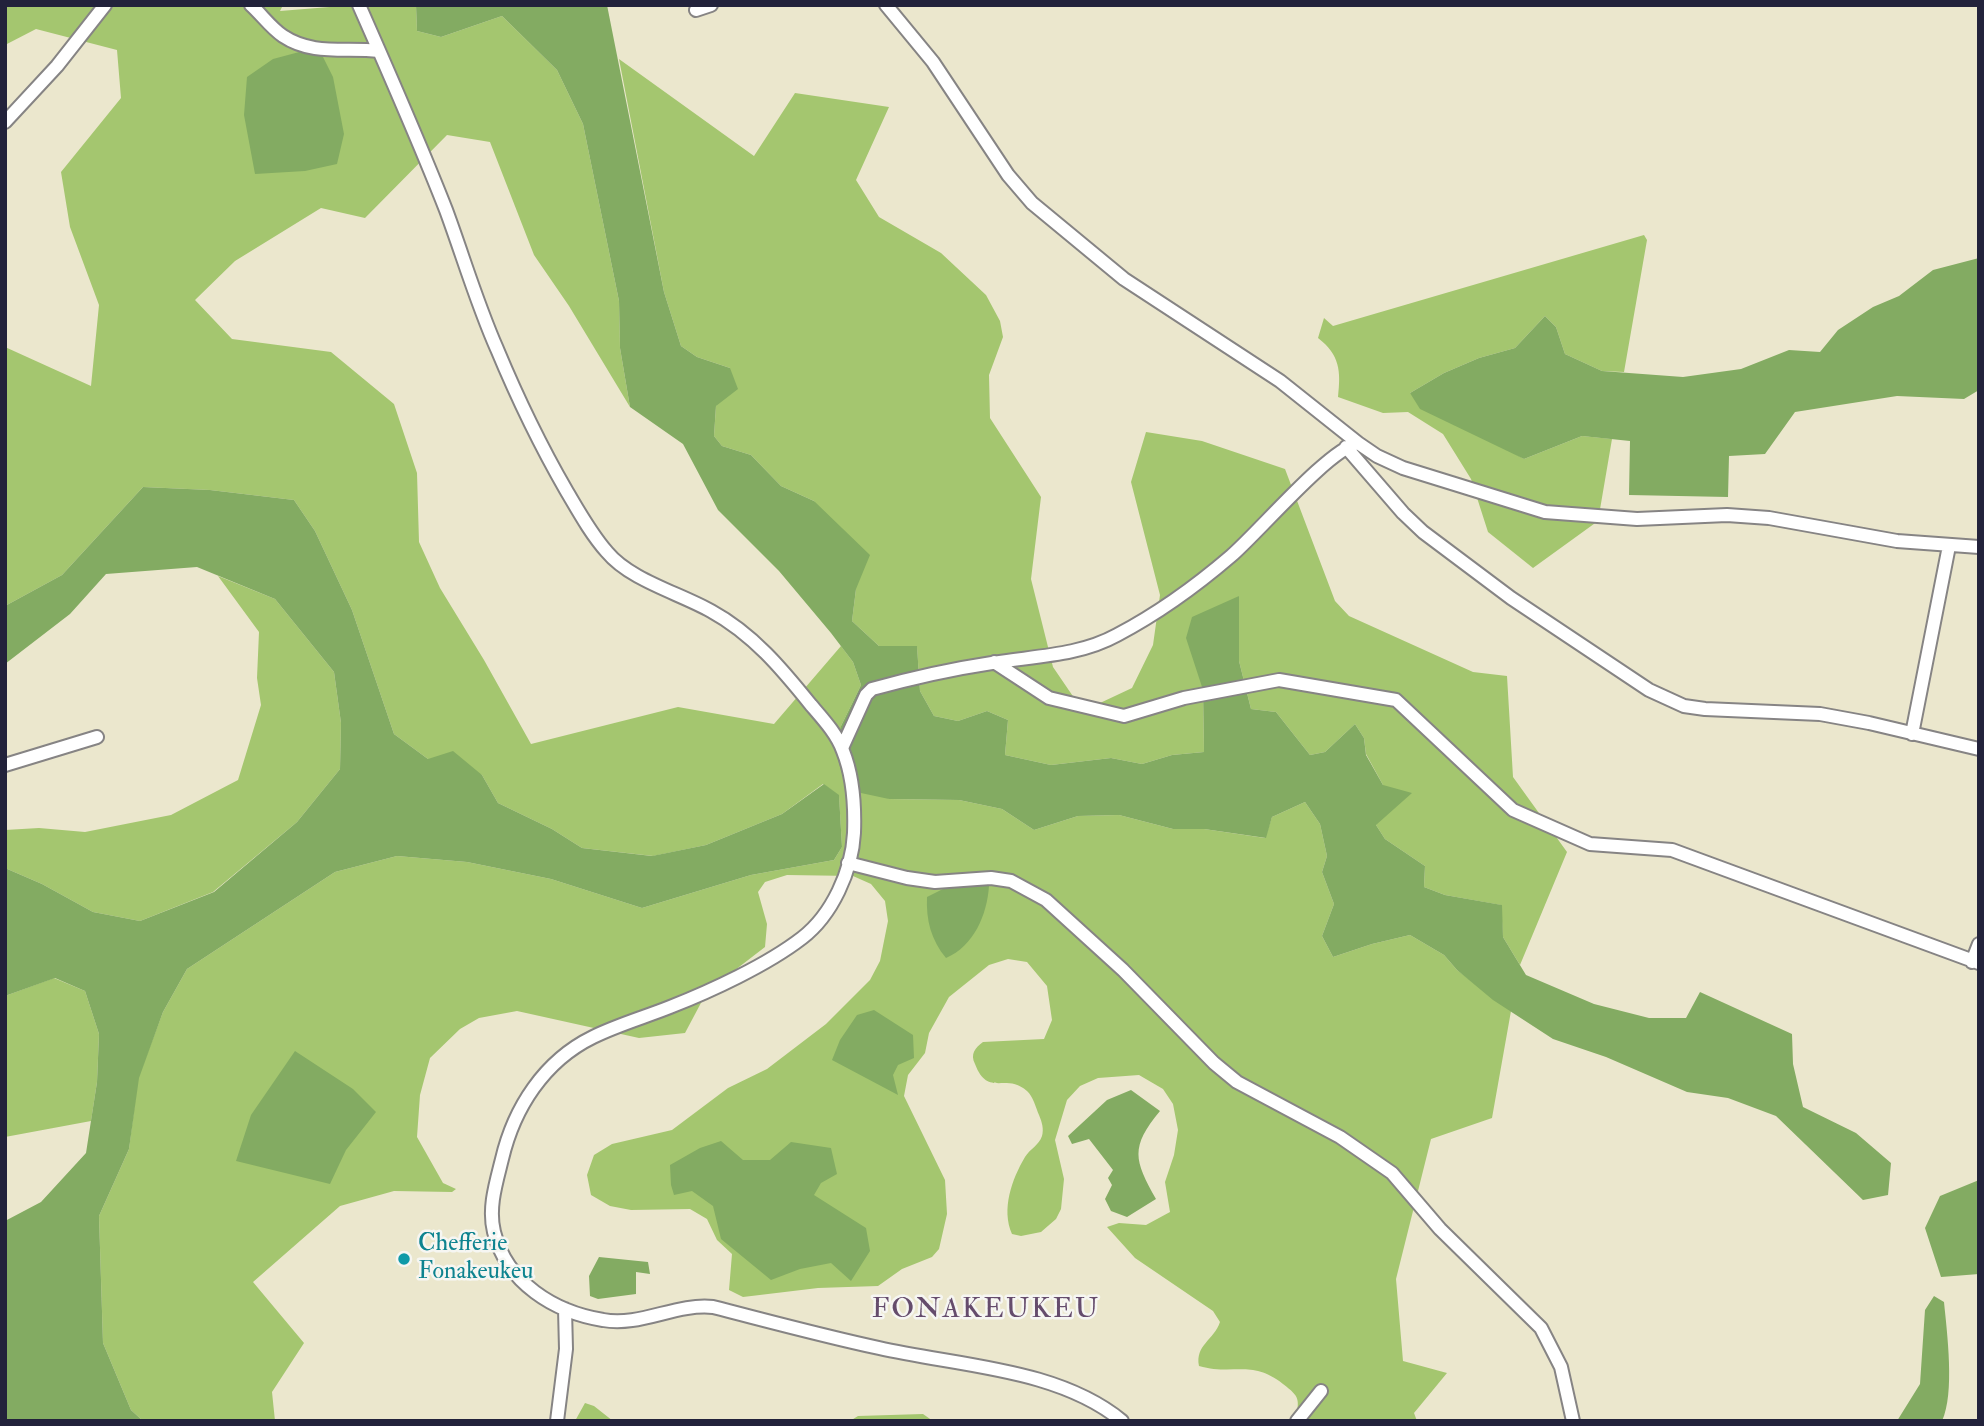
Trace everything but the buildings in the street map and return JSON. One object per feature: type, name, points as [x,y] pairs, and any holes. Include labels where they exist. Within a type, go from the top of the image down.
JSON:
[{"type":"street","points":[[5,122],[57,66],[104,5]]},
{"type":"street","points":[[251,5],[282,36],[302,45],[333,51],[379,51]]},
{"type":"street","points":[[359,5],[446,210],[495,346],[544,453],[593,534],[611,558],[627,570],[713,611],[756,643],[778,664],[829,727],[842,748],[854,804],[854,838],[848,863],[830,907],[802,938],[759,965],[678,1004],[595,1036],[570,1050],[548,1070],[524,1101],[505,1149],[496,1184],[492,1222],[500,1248],[520,1280],[534,1291],[565,1309],[604,1320],[620,1322],[693,1307],[713,1307],[881,1349],[997,1370],[1035,1380],[1092,1400],[1122,1421]]},
{"type":"street","points":[[696,10],[711,5]]},
{"type":"street","points":[[886,5],[933,62],[1008,175],[1032,203],[1124,279],[1280,381],[1352,445],[1403,513],[1423,532],[1511,598],[1648,690],[1684,705],[1704,709],[1820,714],[1979,749]]},
{"type":"street","points":[[842,748],[866,695],[872,689],[921,676],[994,662],[1060,653],[1115,637],[1150,616],[1230,557],[1307,482],[1352,445]]},
{"type":"street","points":[[1352,445],[1403,468],[1545,512],[1637,519],[1727,515],[1769,518],[1897,541],[1979,547]]},
{"type":"street","points":[[1912,734],[1950,546]]},
{"type":"street","points":[[994,662],[1049,698],[1124,716],[1184,698],[1279,680],[1396,700],[1513,810],[1590,844],[1672,850],[1975,963],[1979,944]]},
{"type":"street","points":[[5,765],[97,737]]},
{"type":"street","points":[[848,863],[935,882],[991,878],[1011,881],[1046,900],[1132,979],[1214,1063],[1237,1082],[1340,1138],[1392,1174],[1440,1229],[1541,1328],[1561,1367],[1573,1421]]},
{"type":"street","points":[[557,1421],[566,1349],[565,1309]]},
{"type":"street","points":[[1297,1421],[1321,1391]]},
{"type":"green space","points":[[283,5],[280,11],[354,5],[416,5],[417,31],[441,37],[502,16],[557,70],[583,124],[619,301],[620,348],[630,407],[569,306],[534,255],[490,142],[447,135],[365,218],[321,208],[235,261],[195,300],[232,339],[331,352],[394,404],[417,473],[419,542],[440,588],[531,744],[678,707],[774,724],[841,646],[853,662],[861,685],[841,726],[889,799],[959,800],[1002,809],[1034,830],[1078,816],[1119,815],[1173,829],[1204,829],[1265,838],[1272,817],[1305,802],[1320,824],[1327,856],[1322,872],[1334,904],[1322,936],[1333,957],[1410,935],[1444,955],[1457,970],[1511,1011],[1492,1118],[1431,1139],[1396,1279],[1403,1361],[1447,1373],[1414,1413],[1417,1421],[1295,1421],[1298,1403],[1296,1396],[1272,1376],[1252,1370],[1222,1370],[1199,1366],[1202,1348],[1220,1322],[1213,1311],[1135,1258],[1107,1227],[1119,1223],[1146,1225],[1170,1212],[1165,1182],[1174,1155],[1178,1130],[1173,1104],[1163,1089],[1139,1075],[1098,1078],[1080,1086],[1067,1100],[1055,1140],[1064,1179],[1061,1209],[1056,1219],[1041,1232],[1021,1236],[1012,1234],[1008,1204],[1012,1184],[1025,1157],[1041,1139],[1042,1126],[1034,1102],[1027,1091],[1019,1086],[986,1080],[975,1064],[973,1054],[983,1042],[1044,1039],[1052,1020],[1047,986],[1027,962],[1008,959],[989,965],[949,997],[929,1033],[925,1053],[908,1075],[904,1096],[945,1180],[947,1214],[939,1249],[932,1257],[902,1269],[878,1286],[818,1288],[743,1297],[729,1290],[732,1254],[717,1240],[707,1219],[690,1209],[631,1210],[610,1206],[591,1195],[587,1175],[594,1155],[612,1144],[672,1130],[728,1088],[767,1069],[826,1024],[870,980],[880,961],[888,921],[885,901],[871,884],[853,876],[787,875],[765,882],[758,892],[767,924],[765,947],[713,987],[702,1001],[685,1033],[639,1038],[517,1011],[479,1018],[460,1029],[430,1058],[420,1095],[417,1137],[443,1183],[456,1189],[452,1192],[394,1191],[340,1206],[253,1282],[304,1343],[272,1392],[275,1421],[143,1421],[131,1410],[103,1343],[99,1216],[129,1149],[138,1078],[163,1012],[187,969],[335,872],[397,856],[467,862],[551,879],[642,908],[751,875],[834,860],[842,847],[839,796],[823,784],[782,814],[706,845],[653,856],[582,848],[552,829],[498,803],[482,775],[428,759],[394,734],[352,610],[315,531],[294,500],[210,490],[143,487],[62,575],[5,606],[5,347],[91,386],[99,305],[70,227],[61,172],[121,98],[117,50],[36,29],[5,45],[5,6]]},
{"type":"green space","points":[[416,5],[607,5],[664,292],[681,346],[697,357],[730,368],[738,389],[716,406],[714,436],[722,446],[751,455],[781,486],[814,501],[870,555],[856,589],[852,621],[879,646],[917,646],[920,691],[934,716],[958,721],[987,711],[1008,720],[1005,755],[1051,765],[1111,758],[1142,764],[1172,755],[1204,752],[1203,690],[1186,638],[1192,617],[1239,596],[1239,661],[1251,709],[1276,712],[1310,755],[1325,752],[1355,724],[1364,738],[1366,755],[1383,785],[1412,793],[1376,825],[1385,839],[1425,866],[1424,887],[1445,895],[1502,905],[1503,937],[1526,975],[1594,1004],[1649,1018],[1686,1018],[1700,992],[1792,1034],[1793,1064],[1803,1107],[1856,1133],[1891,1163],[1888,1195],[1863,1200],[1776,1116],[1728,1098],[1687,1092],[1606,1057],[1553,1039],[1493,1000],[1457,970],[1444,955],[1410,935],[1333,957],[1322,936],[1334,904],[1322,872],[1327,856],[1320,824],[1305,802],[1272,817],[1266,838],[1204,829],[1173,829],[1119,815],[1078,816],[1034,830],[1002,809],[959,800],[889,799],[847,790],[836,753],[841,726],[861,685],[853,662],[779,571],[718,510],[683,444],[630,407],[620,348],[619,301],[583,124],[557,70],[502,16],[441,37],[417,31]]},
{"type":"green space","points":[[318,47],[333,77],[344,134],[337,164],[305,171],[255,174],[244,115],[247,77],[273,59]]},
{"type":"green space","points":[[619,59],[754,156],[795,93],[889,107],[856,180],[879,217],[941,253],[986,295],[1000,321],[1003,337],[989,375],[990,418],[1041,497],[1031,579],[1053,667],[1083,711],[1132,688],[1153,645],[1160,595],[1131,482],[1146,432],[1202,441],[1285,469],[1335,601],[1349,616],[1473,672],[1507,676],[1513,777],[1567,852],[1520,965],[1503,937],[1501,905],[1445,895],[1424,887],[1425,866],[1385,839],[1376,825],[1383,785],[1366,754],[1364,738],[1355,724],[1325,752],[1310,755],[1276,712],[1251,709],[1239,661],[1239,596],[1203,690],[1204,752],[1172,755],[1142,764],[1111,758],[1051,765],[1005,755],[1008,720],[987,711],[958,721],[934,716],[920,691],[917,647],[879,646],[852,621],[856,589],[814,501],[781,486],[751,455],[722,446],[714,436],[716,406],[730,368],[697,357],[681,346],[664,292]]},
{"type":"green space","points":[[1644,235],[1647,240],[1624,372],[1602,371],[1565,354],[1556,327],[1545,316],[1515,348],[1479,358],[1444,373],[1410,393],[1524,459],[1582,436],[1612,439],[1598,521],[1533,568],[1488,532],[1471,479],[1443,434],[1408,412],[1383,413],[1338,397],[1339,379],[1335,357],[1318,338],[1324,318],[1333,326]]},
{"type":"green space","points":[[1979,258],[1979,390],[1964,399],[1897,396],[1795,412],[1765,454],[1729,456],[1728,497],[1629,495],[1630,441],[1582,436],[1524,459],[1420,409],[1410,393],[1444,373],[1479,358],[1515,348],[1545,316],[1556,327],[1565,354],[1602,371],[1683,377],[1741,369],[1789,350],[1820,352],[1838,330],[1873,307],[1899,296],[1933,270]]},
{"type":"green space","points":[[143,487],[210,490],[294,500],[315,531],[352,610],[394,734],[428,759],[453,751],[482,775],[498,803],[552,829],[582,848],[652,856],[706,845],[782,814],[824,784],[839,795],[842,847],[834,860],[751,875],[642,908],[551,879],[467,862],[397,856],[335,872],[187,969],[163,1012],[139,1078],[129,1149],[99,1216],[103,1343],[131,1410],[143,1421],[5,1421],[5,1221],[41,1202],[86,1153],[97,1082],[99,1034],[85,991],[55,978],[5,996],[5,868],[42,884],[93,912],[140,921],[214,892],[297,822],[340,769],[341,723],[334,672],[275,599],[197,567],[106,574],[70,614],[5,664],[5,606],[62,575]]},
{"type":"green space","points":[[218,576],[275,599],[334,672],[341,723],[340,769],[297,822],[213,892],[140,921],[93,912],[42,884],[5,868],[5,830],[39,828],[85,832],[171,815],[238,780],[261,705],[257,678],[259,632]]},
{"type":"green space","points":[[963,879],[989,886],[988,897],[982,918],[971,938],[956,953],[946,958],[930,929],[927,897]]},
{"type":"green space","points":[[54,978],[85,991],[99,1034],[97,1082],[91,1121],[5,1137],[5,996]]},
{"type":"green space","points":[[874,1010],[913,1035],[914,1058],[898,1065],[893,1075],[898,1095],[832,1060],[840,1040],[857,1015]]},
{"type":"green space","points":[[295,1051],[353,1089],[376,1112],[346,1150],[330,1184],[236,1161],[251,1115]]},
{"type":"green space","points":[[1131,1090],[1160,1111],[1144,1134],[1138,1154],[1143,1174],[1156,1199],[1127,1217],[1111,1211],[1105,1199],[1112,1185],[1108,1178],[1113,1170],[1089,1139],[1072,1144],[1068,1136],[1107,1100]]},
{"type":"green space","points":[[721,1141],[743,1160],[770,1160],[791,1142],[831,1148],[837,1174],[821,1183],[814,1195],[866,1228],[870,1251],[851,1281],[831,1263],[800,1269],[771,1280],[721,1239],[713,1206],[692,1191],[674,1195],[670,1165],[700,1148]]},
{"type":"green space","points":[[1979,1180],[1979,1274],[1941,1277],[1925,1228],[1940,1196]]},
{"type":"green space","points":[[599,1257],[648,1262],[650,1274],[636,1272],[636,1294],[598,1299],[590,1296],[589,1276]]},
{"type":"green space","points":[[1934,1296],[1944,1302],[1949,1363],[1946,1409],[1942,1421],[1897,1421],[1920,1384],[1925,1310]]},
{"type":"green space","points":[[585,1403],[594,1406],[613,1421],[575,1421]]},
{"type":"green space","points":[[923,1414],[933,1421],[850,1421],[858,1416]]},
{"type":"place","name":"Chefferie Fonakeukeu","points":[[404,1259]]},
{"type":"district","name":"FONAKEUKEU","points":[[986,1311]]}]
